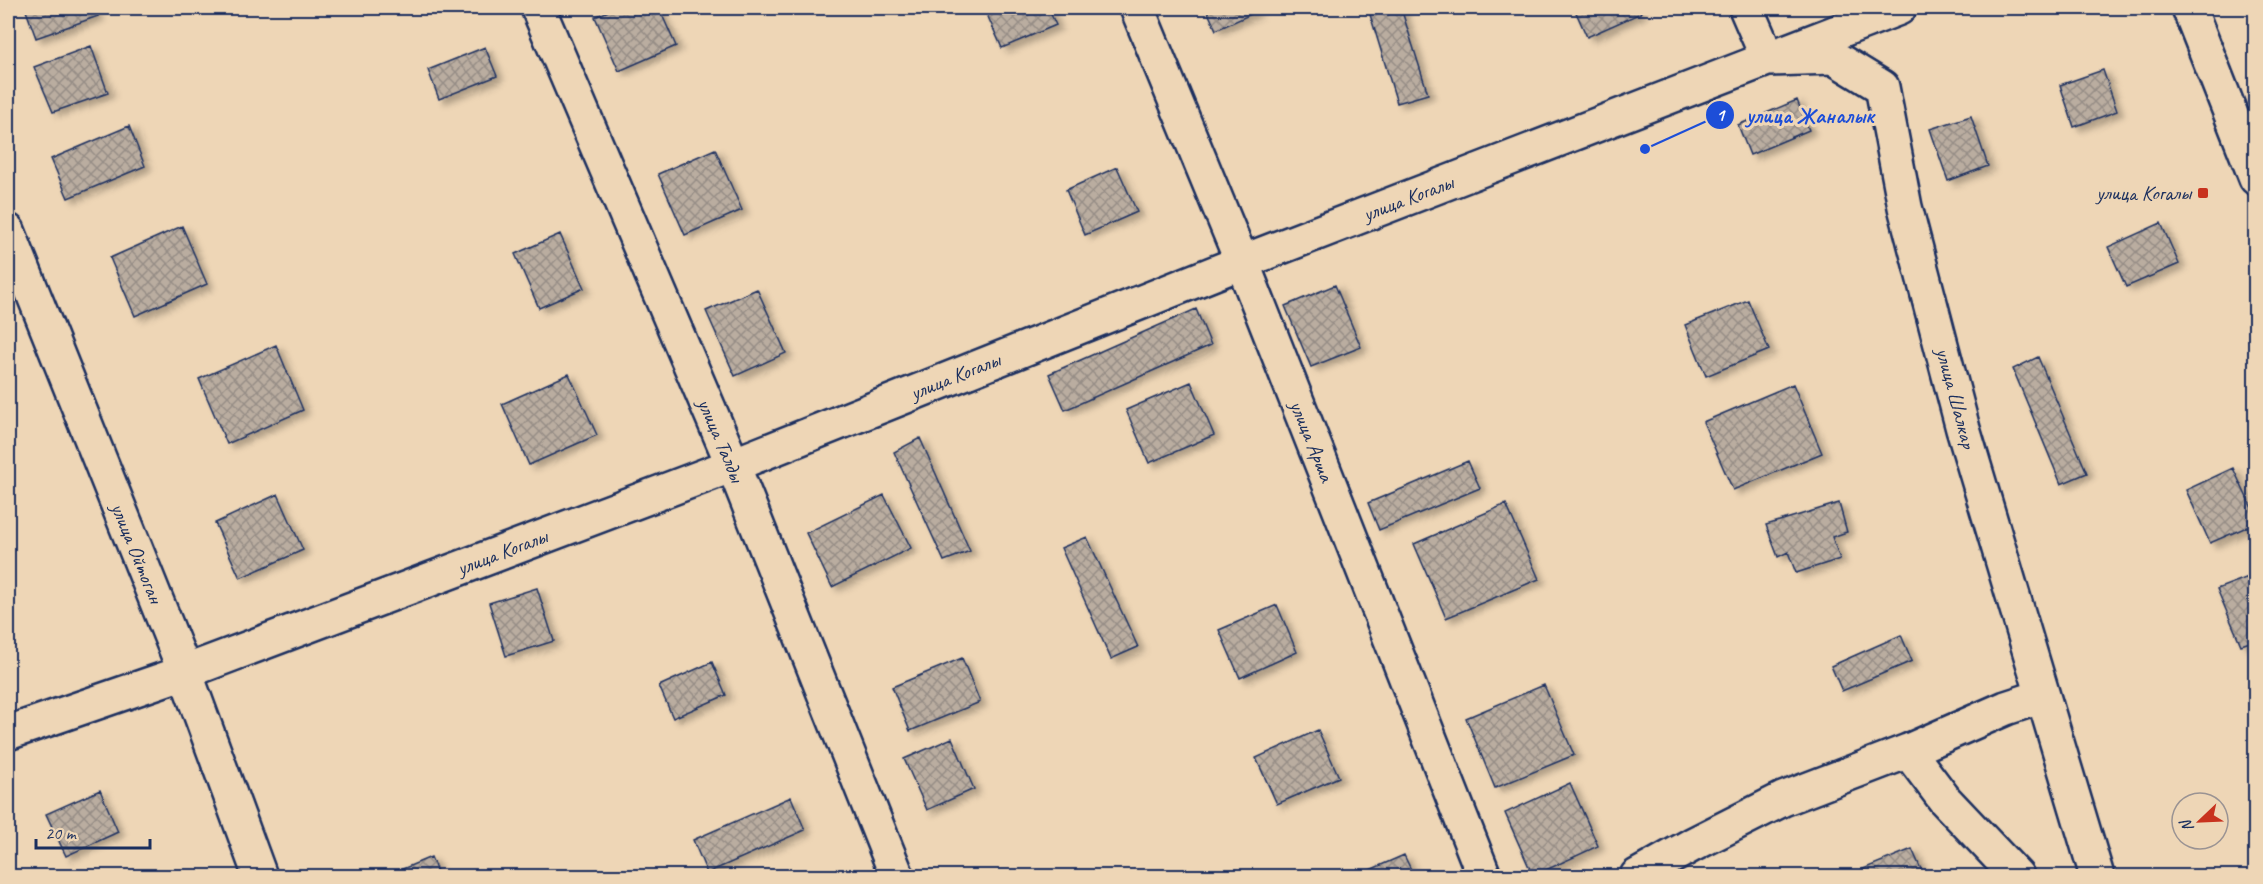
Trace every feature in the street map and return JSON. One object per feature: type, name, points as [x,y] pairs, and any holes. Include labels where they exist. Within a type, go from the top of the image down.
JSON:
[{"type":"street","name":"улица Талды","points":[[538,8],[733,465],[897,876]]},
{"type":"street","name":"улица Арша","points":[[1137,8],[1242,262],[1484,876]]},
{"type":"street","points":[[1746,8],[1768,59]]},
{"type":"street","name":"улица Когалы","points":[[8,733],[185,672],[733,465],[1242,262],[1899,8]]},
{"type":"street","points":[[2189,8],[2256,177]]},
{"type":"street","name":"улица Шалкар","points":[[1768,59],[1833,57],[1882,87],[1905,207],[1963,429],[2097,876]]},
{"type":"street","name":"улица Ойтоган","points":[[8,231],[185,672],[260,876]]},
{"type":"street","points":[[1637,876],[1782,799],[1908,751],[2006,708],[2043,696]]},
{"type":"street","points":[[1908,751],[1946,800],[2017,876]]},
{"type":"building","points":[[25,8],[94,8],[98,16],[36,38]]},
{"type":"building","points":[[615,8],[659,8],[676,46],[619,71],[595,17]]},
{"type":"building","points":[[984,8],[1048,8],[1056,25],[1002,48]]},
{"type":"building","points":[[1206,8],[1254,8],[1256,12],[1216,30]]},
{"type":"building","points":[[1368,8],[1401,8],[1428,94],[1397,103]]},
{"type":"building","points":[[1574,8],[1638,8],[1641,13],[1587,37]]},
{"type":"building","points":[[91,46],[108,93],[53,112],[34,67]]},
{"type":"building","points":[[485,47],[497,76],[439,99],[428,70]]},
{"type":"building","points":[[2103,70],[2117,111],[2074,127],[2060,85]]},
{"type":"building","points":[[1797,100],[1809,130],[1750,155],[1738,125]]},
{"type":"building","points":[[1971,116],[1988,166],[1948,181],[1930,129]]},
{"type":"building","points":[[129,126],[145,166],[68,198],[51,159]]},
{"type":"building","points":[[715,149],[742,210],[685,235],[658,174]]},
{"type":"building","points":[[1117,167],[1137,212],[1085,235],[1066,190]]},
{"type":"building","points":[[2161,223],[2179,264],[2126,287],[2108,247]]},
{"type":"building","points":[[182,226],[207,284],[135,316],[110,258]]},
{"type":"building","points":[[560,234],[584,288],[539,308],[515,254]]},
{"type":"building","points":[[1335,285],[1361,347],[1311,367],[1285,306]]},
{"type":"building","points":[[757,289],[786,353],[735,376],[706,311]]},
{"type":"building","points":[[1748,300],[1769,350],[1706,376],[1685,325]]},
{"type":"building","points":[[1196,309],[1211,345],[1065,410],[1049,374]]},
{"type":"building","points":[[276,345],[303,410],[227,444],[199,379]]},
{"type":"building","points":[[2038,357],[2087,473],[2061,484],[2013,369]]},
{"type":"building","points":[[569,374],[597,435],[529,465],[502,404]]},
{"type":"building","points":[[1191,382],[1214,435],[1149,463],[1126,410]]},
{"type":"building","points":[[1793,384],[1822,453],[1733,490],[1703,422]]},
{"type":"building","points":[[920,438],[970,551],[944,561],[894,452]]},
{"type":"building","points":[[1468,461],[1480,488],[1379,530],[1368,503]]},
{"type":"building","points":[[2233,468],[2256,517],[2256,523],[2210,543],[2186,490]]},
{"type":"building","points":[[278,494],[303,550],[240,578],[215,523]]},
{"type":"building","points":[[884,495],[911,548],[832,587],[806,533]]},
{"type":"building","points":[[1839,503],[1847,532],[1832,537],[1840,559],[1796,573],[1788,552],[1778,557],[1766,525]]},
{"type":"building","points":[[1506,504],[1539,579],[1446,618],[1414,544]]},
{"type":"building","points":[[1087,537],[1138,647],[1111,659],[1061,548]]},
{"type":"building","points":[[2256,574],[2256,640],[2241,645],[2217,589]]},
{"type":"building","points":[[537,588],[554,641],[506,656],[489,603]]},
{"type":"building","points":[[1277,605],[1297,652],[1240,678],[1219,630]]},
{"type":"building","points":[[1901,635],[1912,661],[1842,691],[1831,666]]},
{"type":"building","points":[[962,658],[980,702],[910,731],[892,687]]},
{"type":"building","points":[[712,662],[726,695],[673,718],[659,686]]},
{"type":"building","points":[[1544,685],[1574,755],[1495,788],[1466,718]]},
{"type":"building","points":[[1318,730],[1339,777],[1277,804],[1256,758]]},
{"type":"building","points":[[952,738],[974,789],[927,810],[904,759]]},
{"type":"building","points":[[1570,783],[1598,846],[1533,876],[1505,813]]},
{"type":"building","points":[[100,790],[118,832],[66,856],[46,814]]},
{"type":"building","points":[[791,797],[805,830],[707,873],[693,840]]},
{"type":"building","points":[[1912,849],[1924,876],[1867,876],[1863,869]]},
{"type":"building","points":[[1404,855],[1414,876],[1356,876]]},
{"type":"building","points":[[431,857],[439,876],[386,876]]},
{"type":"place","name":"улица Жаналык","points":[[1645,149]]},
{"type":"place","name":"улица Когалы","points":[[2203,193]]}]
